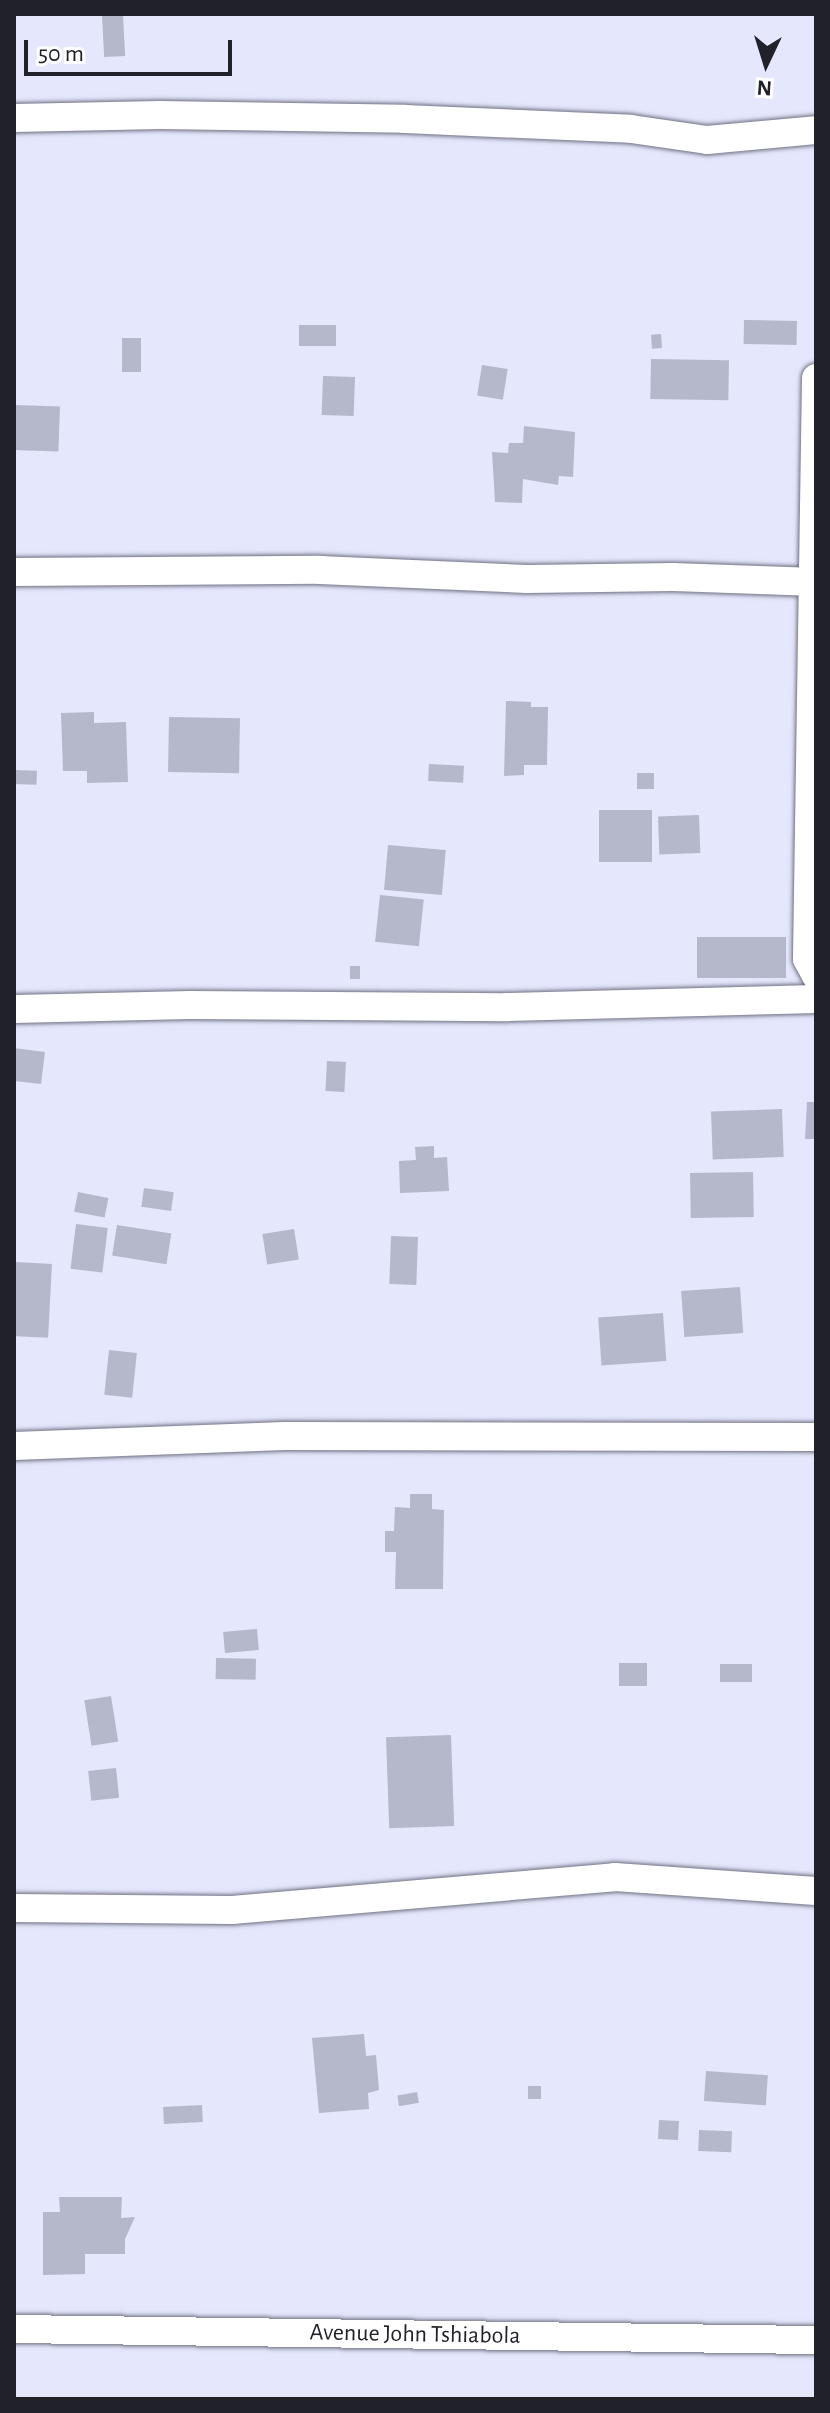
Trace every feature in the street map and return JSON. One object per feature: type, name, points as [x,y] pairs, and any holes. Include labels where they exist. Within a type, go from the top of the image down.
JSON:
[{"type":"street","points":[[14,118],[160,115],[405,119],[631,129],[707,140],[816,130]]},
{"type":"street","points":[[816,378],[807,959],[816,976]]},
{"type":"street","points":[[14,572],[320,570],[527,579],[673,577],[814,582]]},
{"type":"street","points":[[14,1009],[190,1005],[507,1007],[816,999]]},
{"type":"street","points":[[14,1446],[285,1436],[816,1437]]},
{"type":"street","points":[[14,1908],[232,1910],[615,1877],[816,1891]]},
{"type":"street","name":"Avenue John Tshiabola","points":[[14,2329],[816,2340]]},
{"type":"building","points":[[123,15],[125,56],[104,57],[102,16]]},
{"type":"building","points":[[744,320],[797,321],[797,345],[744,344]]},
{"type":"building","points":[[299,325],[336,325],[336,346],[299,346]]},
{"type":"building","points":[[661,334],[662,348],[652,349],[651,335]]},
{"type":"building","points":[[122,338],[141,338],[141,372],[122,372]]},
{"type":"building","points":[[651,359],[729,360],[728,400],[650,399]]},
{"type":"building","points":[[482,365],[508,369],[503,400],[477,396]]},
{"type":"building","points":[[323,376],[355,377],[354,416],[322,415]]},
{"type":"building","points":[[14,405],[60,407],[58,452],[14,450]]},
{"type":"building","points":[[524,426],[575,432],[573,477],[559,476],[558,485],[523,479],[522,503],[495,502],[492,452],[508,453],[509,443],[523,443]]},
{"type":"building","points":[[506,701],[531,702],[531,707],[548,707],[547,765],[524,765],[524,775],[504,776]]},
{"type":"building","points":[[94,712],[94,723],[126,722],[128,782],[87,783],[87,771],[63,771],[61,713]]},
{"type":"building","points":[[169,717],[240,718],[239,773],[168,772]]},
{"type":"building","points":[[429,764],[464,766],[463,783],[428,781]]},
{"type":"building","points":[[14,770],[37,771],[36,785],[14,784]]},
{"type":"building","points":[[637,773],[654,773],[654,789],[637,789]]},
{"type":"building","points":[[599,810],[652,810],[652,862],[599,862]]},
{"type":"building","points":[[699,815],[700,853],[659,854],[658,816]]},
{"type":"building","points":[[388,845],[446,850],[442,895],[384,890]]},
{"type":"building","points":[[380,895],[424,900],[419,946],[375,942]]},
{"type":"building","points":[[697,937],[786,937],[786,978],[697,978]]},
{"type":"building","points":[[350,966],[360,966],[360,979],[350,979]]},
{"type":"building","points":[[14,1048],[45,1052],[41,1084],[14,1081]]},
{"type":"building","points":[[327,1061],[346,1062],[344,1092],[325,1091]]},
{"type":"building","points":[[807,1102],[816,1102],[816,1139],[805,1139]]},
{"type":"building","points":[[782,1109],[784,1157],[713,1159],[711,1111]]},
{"type":"building","points":[[434,1146],[434,1158],[447,1157],[449,1191],[400,1193],[399,1161],[416,1160],[415,1147]]},
{"type":"building","points":[[753,1172],[754,1217],[691,1218],[690,1173]]},
{"type":"building","points":[[144,1188],[174,1192],[171,1211],[141,1207]]},
{"type":"building","points":[[78,1192],[108,1198],[105,1218],[74,1212]]},
{"type":"building","points":[[76,1224],[108,1228],[102,1273],[71,1269]]},
{"type":"building","points":[[117,1225],[171,1234],[166,1264],[112,1256]]},
{"type":"building","points":[[294,1229],[299,1260],[267,1265],[262,1234]]},
{"type":"building","points":[[391,1236],[418,1237],[416,1285],[389,1284]]},
{"type":"building","points":[[15,1262],[52,1264],[48,1338],[14,1336]]},
{"type":"building","points":[[740,1287],[743,1333],[684,1337],[681,1291]]},
{"type":"building","points":[[663,1313],[666,1361],[602,1365],[598,1318]]},
{"type":"building","points":[[109,1350],[137,1353],[132,1398],[104,1395]]},
{"type":"building","points":[[410,1494],[432,1494],[432,1509],[444,1510],[443,1589],[395,1589],[396,1552],[385,1552],[385,1531],[394,1531],[395,1507],[410,1508]]},
{"type":"building","points":[[257,1629],[259,1650],[225,1653],[223,1632]]},
{"type":"building","points":[[216,1658],[256,1659],[256,1680],[216,1679]]},
{"type":"building","points":[[619,1663],[647,1663],[647,1686],[619,1686]]},
{"type":"building","points":[[720,1664],[752,1664],[752,1682],[720,1682]]},
{"type":"building","points":[[111,1696],[118,1741],[92,1746],[84,1700]]},
{"type":"building","points":[[451,1735],[454,1826],[389,1828],[386,1737]]},
{"type":"building","points":[[116,1768],[119,1798],[91,1801],[88,1771]]},
{"type":"building","points":[[364,2034],[366,2056],[376,2055],[379,2090],[368,2093],[369,2109],[319,2113],[312,2038]]},
{"type":"building","points":[[706,2071],[768,2075],[766,2105],[704,2101]]},
{"type":"building","points":[[528,2086],[541,2086],[541,2099],[528,2099]]},
{"type":"building","points":[[417,2092],[419,2103],[399,2106],[397,2095]]},
{"type":"building","points":[[202,2105],[203,2122],[164,2124],[163,2107]]},
{"type":"building","points":[[659,2120],[679,2121],[678,2140],[658,2139]]},
{"type":"building","points":[[699,2130],[732,2131],[731,2152],[698,2151]]},
{"type":"building","points":[[59,2197],[122,2197],[121,2218],[135,2217],[125,2239],[125,2254],[85,2254],[85,2274],[43,2275],[43,2212],[60,2212]]}]
